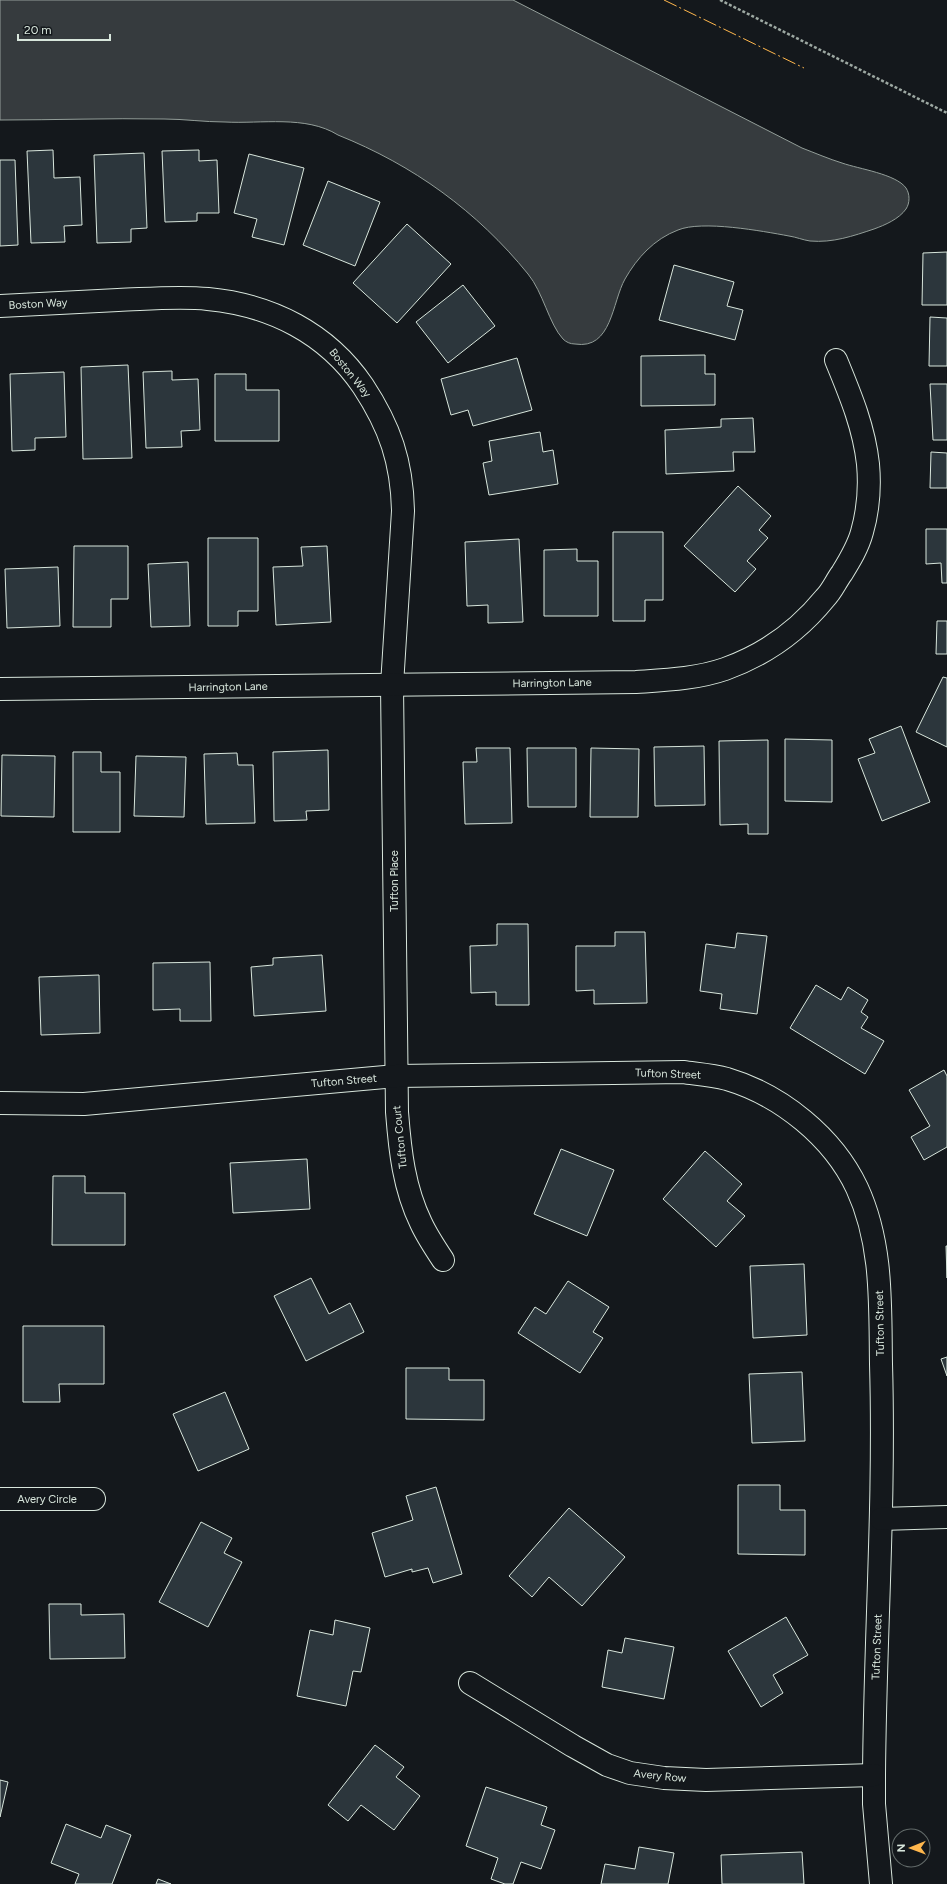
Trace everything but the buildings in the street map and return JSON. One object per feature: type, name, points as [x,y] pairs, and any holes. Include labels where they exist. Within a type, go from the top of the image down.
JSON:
[{"type":"street","name":"Boston Way","points":[[0,306],[141,299],[207,298],[247,305],[284,318],[309,332],[336,354],[357,378],[373,401],[393,443],[399,463],[402,485],[402,529],[392,685]]},
{"type":"street","name":"Harrington Lane","points":[[0,689],[636,682],[686,678],[726,669],[752,658],[772,646],[803,622],[826,598],[848,563],[862,532],[868,491],[868,463],[856,405],[836,360]]},
{"type":"street","name":"Tufton Place","points":[[392,685],[396,1076]]},
{"type":"street","name":"Tufton Street","points":[[0,1103],[84,1104],[396,1076],[682,1072],[728,1080],[752,1089],[805,1121],[843,1163],[858,1188],[875,1241],[879,1271],[882,1406],[881,1519],[874,1804],[881,1884]]},
{"type":"street","name":"Tufton Court","points":[[396,1076],[400,1150],[406,1182],[421,1223],[443,1260]]},
{"type":"street","name":"Avery Circle","points":[[0,1499],[94,1499]]},
{"type":"street","points":[[881,1519],[947,1517]]},
{"type":"street","name":"Avery Row","points":[[470,1683],[573,1746],[607,1764],[630,1773],[664,1778],[706,1780],[874,1775]]},
{"type":"path","points":[[720,0],[947,113]]},
{"type":"shaded area","points":[[0,0],[513,0],[802,148],[849,165],[877,172],[894,179],[906,188],[909,201],[906,209],[900,216],[883,226],[835,240],[810,241],[792,236],[717,226],[689,227],[678,230],[661,238],[647,250],[635,264],[625,279],[604,332],[597,340],[587,344],[571,344],[564,340],[558,333],[538,290],[528,274],[508,251],[465,210],[418,176],[366,147],[325,129],[312,125],[283,122],[217,122],[172,119],[0,120]]},
{"type":"power","points":[[664,0],[804,68]]}]
